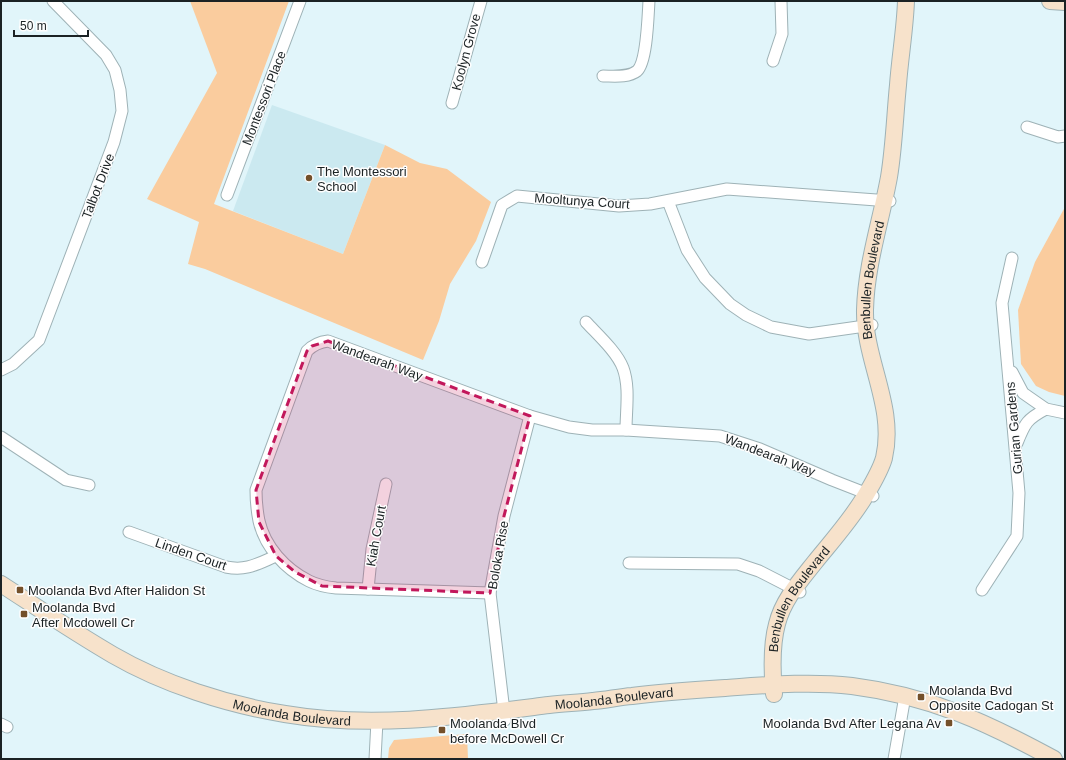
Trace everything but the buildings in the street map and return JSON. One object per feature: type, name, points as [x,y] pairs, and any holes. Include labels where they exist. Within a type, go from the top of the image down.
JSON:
[{"type":"street","name":"Talbot Drive","points":[[1,370],[13,364],[39,340],[114,142],[122,111],[120,90],[115,70],[106,55],[53,1]]},
{"type":"street","name":"Montessori Place","points":[[227,196],[300,1]]},
{"type":"street","name":"Koolyn Grove","points":[[452,103],[481,1]]},
{"type":"street","points":[[603,76],[620,76],[630,74],[636,72],[642,65],[649,1]]},
{"type":"street","points":[[773,61],[782,34],[780,1]]},
{"type":"street","name":"Benbullen Boulevard","points":[[888,201],[906,1]]},
{"type":"street","name":"Benbullen Boulevard","points":[[778,689],[774,650],[777,624],[784,605],[840,543],[887,468],[892,454],[893,438],[891,406],[869,326],[873,283],[888,201],[898,164],[913,1]]},
{"type":"street","points":[[1050,1],[1065,2]]},
{"type":"street","points":[[1027,127],[1058,137],[1065,136]]},
{"type":"street","name":"Mooltunya Court","points":[[482,262],[502,205],[517,196],[618,206],[650,204],[727,189],[888,201]]},
{"type":"street","points":[[668,201],[687,250],[705,278],[730,304],[746,315],[770,328],[809,334],[869,326]]},
{"type":"street","name":"Gurian Gardens","points":[[982,590],[1017,536],[1019,493],[1002,303],[1012,258]]},
{"type":"street","points":[[586,322],[613,352],[623,367],[626,380],[626,430]]},
{"type":"street","name":"Wandearah Way","points":[[490,593],[336,588],[315,584],[309,581],[295,572],[276,556],[269,546],[259,522],[256,490],[307,351],[312,346],[320,342],[328,341],[530,416],[577,428],[720,436],[760,449],[870,495]]},
{"type":"street","points":[[1008,365],[1023,392],[1046,409],[1065,413]]},
{"type":"street","points":[[1016,448],[1024,426],[1035,415],[1046,409]]},
{"type":"street","name":"Boloka Rise","points":[[505,715],[490,593],[504,516],[530,416]]},
{"type":"street","points":[[1,437],[66,480],[89,485]]},
{"type":"street","name":"Kiah Court","points":[[368,589],[372,549],[386,484]]},
{"type":"street","name":"Linden Court","points":[[129,532],[226,567],[237,569],[250,567],[276,556]]},
{"type":"street","points":[[629,563],[738,564],[759,571],[797,590]]},
{"type":"street","name":"Moolanda Boulevard","points":[[1,584],[114,656],[159,677],[196,691],[220,699],[283,714],[377,725]]},
{"type":"street","name":"Moolanda Boulevard","points":[[1,594],[126,672],[199,701],[227,710],[271,720],[346,729],[455,717],[505,715],[671,692],[850,686],[904,700],[943,706],[988,724],[1054,759]]},
{"type":"street","points":[[894,759],[904,700]]},
{"type":"street","name":"Moolanda Boulevard","points":[[904,700],[920,708],[958,721],[995,737],[1036,759]]},
{"type":"street","points":[[375,759],[377,725]]},
{"type":"highlighted area","points":[[328,341],[530,416],[504,516],[490,593],[322,586],[295,572],[276,556],[259,522],[256,490],[307,351],[312,346]]},
{"type":"shaded area","points":[[190,1],[289,1],[214,204],[343,254],[385,145],[420,163],[447,169],[491,202],[476,241],[450,284],[439,321],[423,360],[205,269],[188,264],[199,222],[147,199],[217,73]]},
{"type":"shaded area","name":"The Montessori School","points":[[272,105],[385,145],[343,254],[233,211]]},
{"type":"shaded area","points":[[1065,207],[1065,396],[1049,392],[1036,386],[1021,364],[1018,310],[1035,262]]},
{"type":"shaded area","points":[[467,734],[468,759],[388,759],[389,748],[394,740]]},
{"type":"place","name":"The Montessori School","points":[[309,178]]},
{"type":"place","name":"Moolanda Bvd After Halidon St","points":[[20,590]]},
{"type":"place","name":"Moolanda Bvd After Mcdowell Cr","points":[[24,614]]},
{"type":"place","name":"Moolanda Bvd Opposite Cadogan St","points":[[921,697]]},
{"type":"place","name":"Moolanda Bvd After Legana Av","points":[[949,723]]},
{"type":"place","name":"Moolanda Blvd before McDowell Cr","points":[[442,730]]}]
